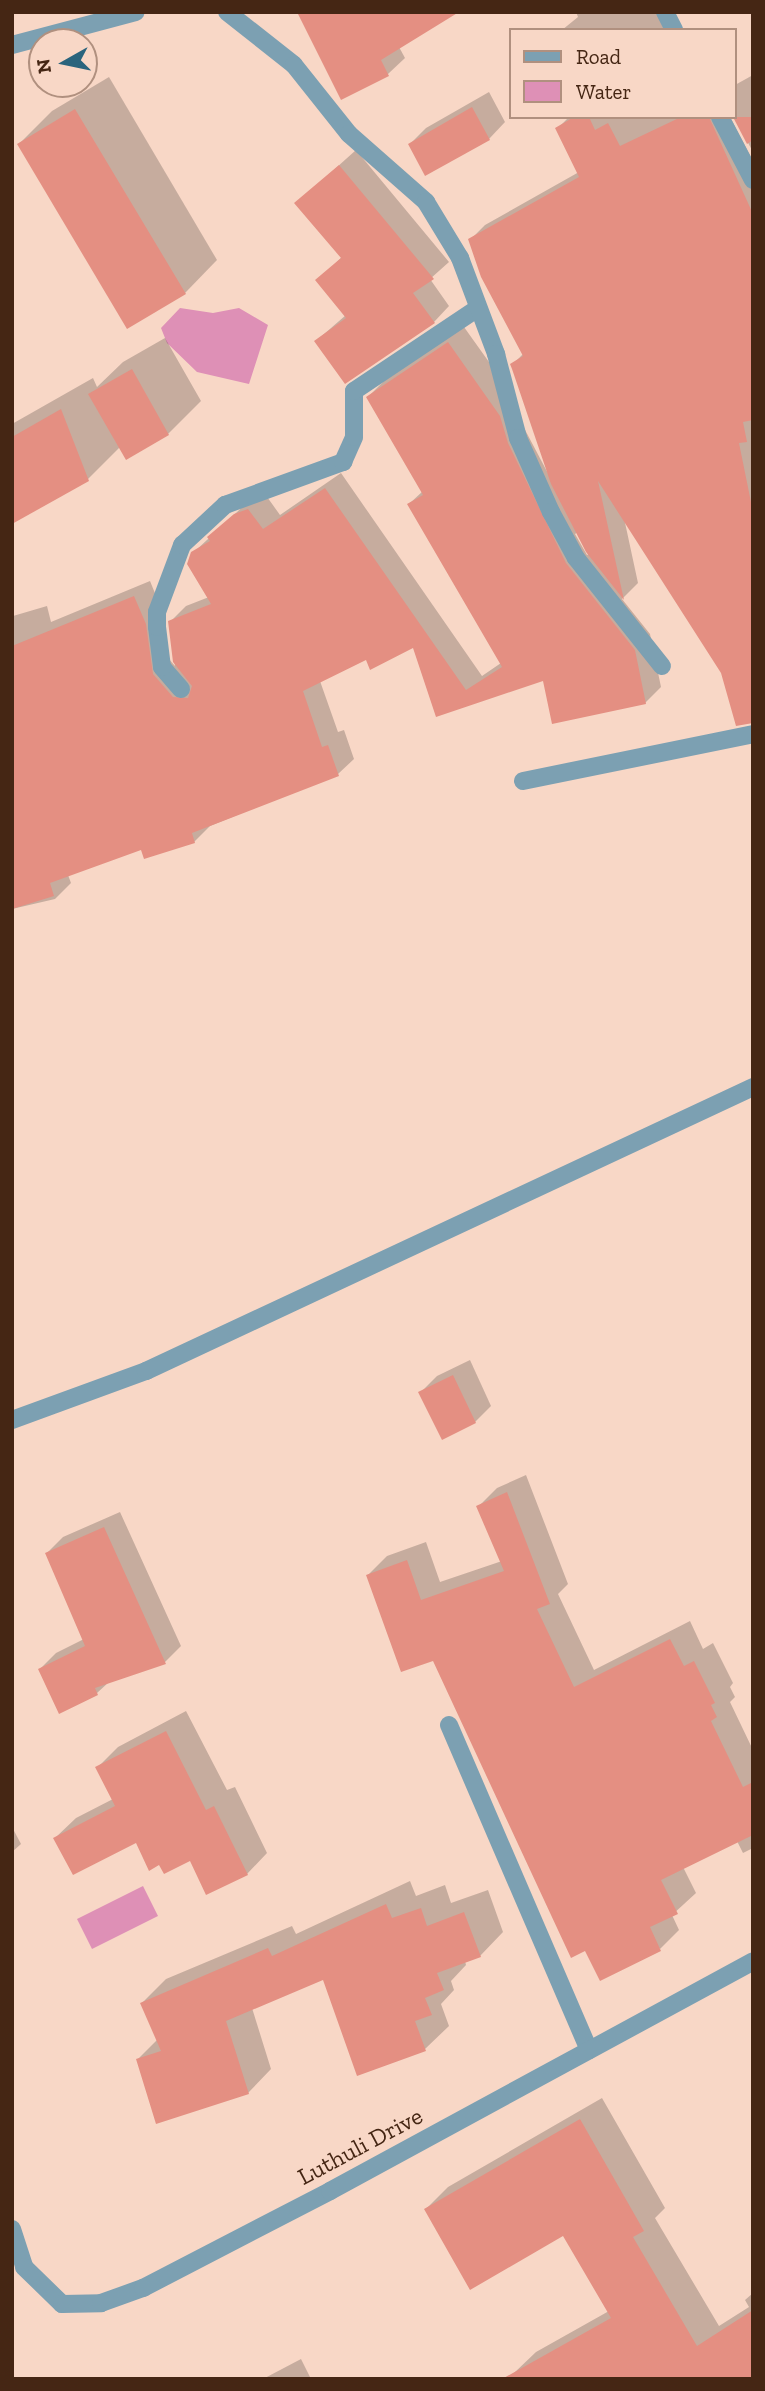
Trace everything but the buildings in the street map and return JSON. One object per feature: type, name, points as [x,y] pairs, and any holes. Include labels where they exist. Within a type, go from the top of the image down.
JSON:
[{"type":"street","points":[[12,45],[136,12]]},
{"type":"street","points":[[227,12],[294,65],[349,134],[426,202],[460,258],[518,438],[551,512],[576,558],[662,666]]},
{"type":"street","points":[[665,12],[673,28]]},
{"type":"street","points":[[721,119],[753,180]]},
{"type":"street","points":[[181,689],[162,667],[157,612],[182,545],[225,505],[343,462],[354,437],[354,391],[478,308]]},
{"type":"street","points":[[523,781],[753,734]]},
{"type":"street","points":[[12,1420],[146,1371],[753,1087]]},
{"type":"street","points":[[449,1726],[589,2050]]},
{"type":"street","name":"Luthuli Drive","points":[[12,2229],[24,2266],[62,2304],[101,2303],[143,2287],[330,2191],[753,1961]]},
{"type":"water","points":[[180,308],[213,313],[239,308],[268,325],[249,384],[197,372],[167,343],[161,328]]},
{"type":"water","points":[[143,1886],[158,1916],[92,1949],[77,1919]]}]
